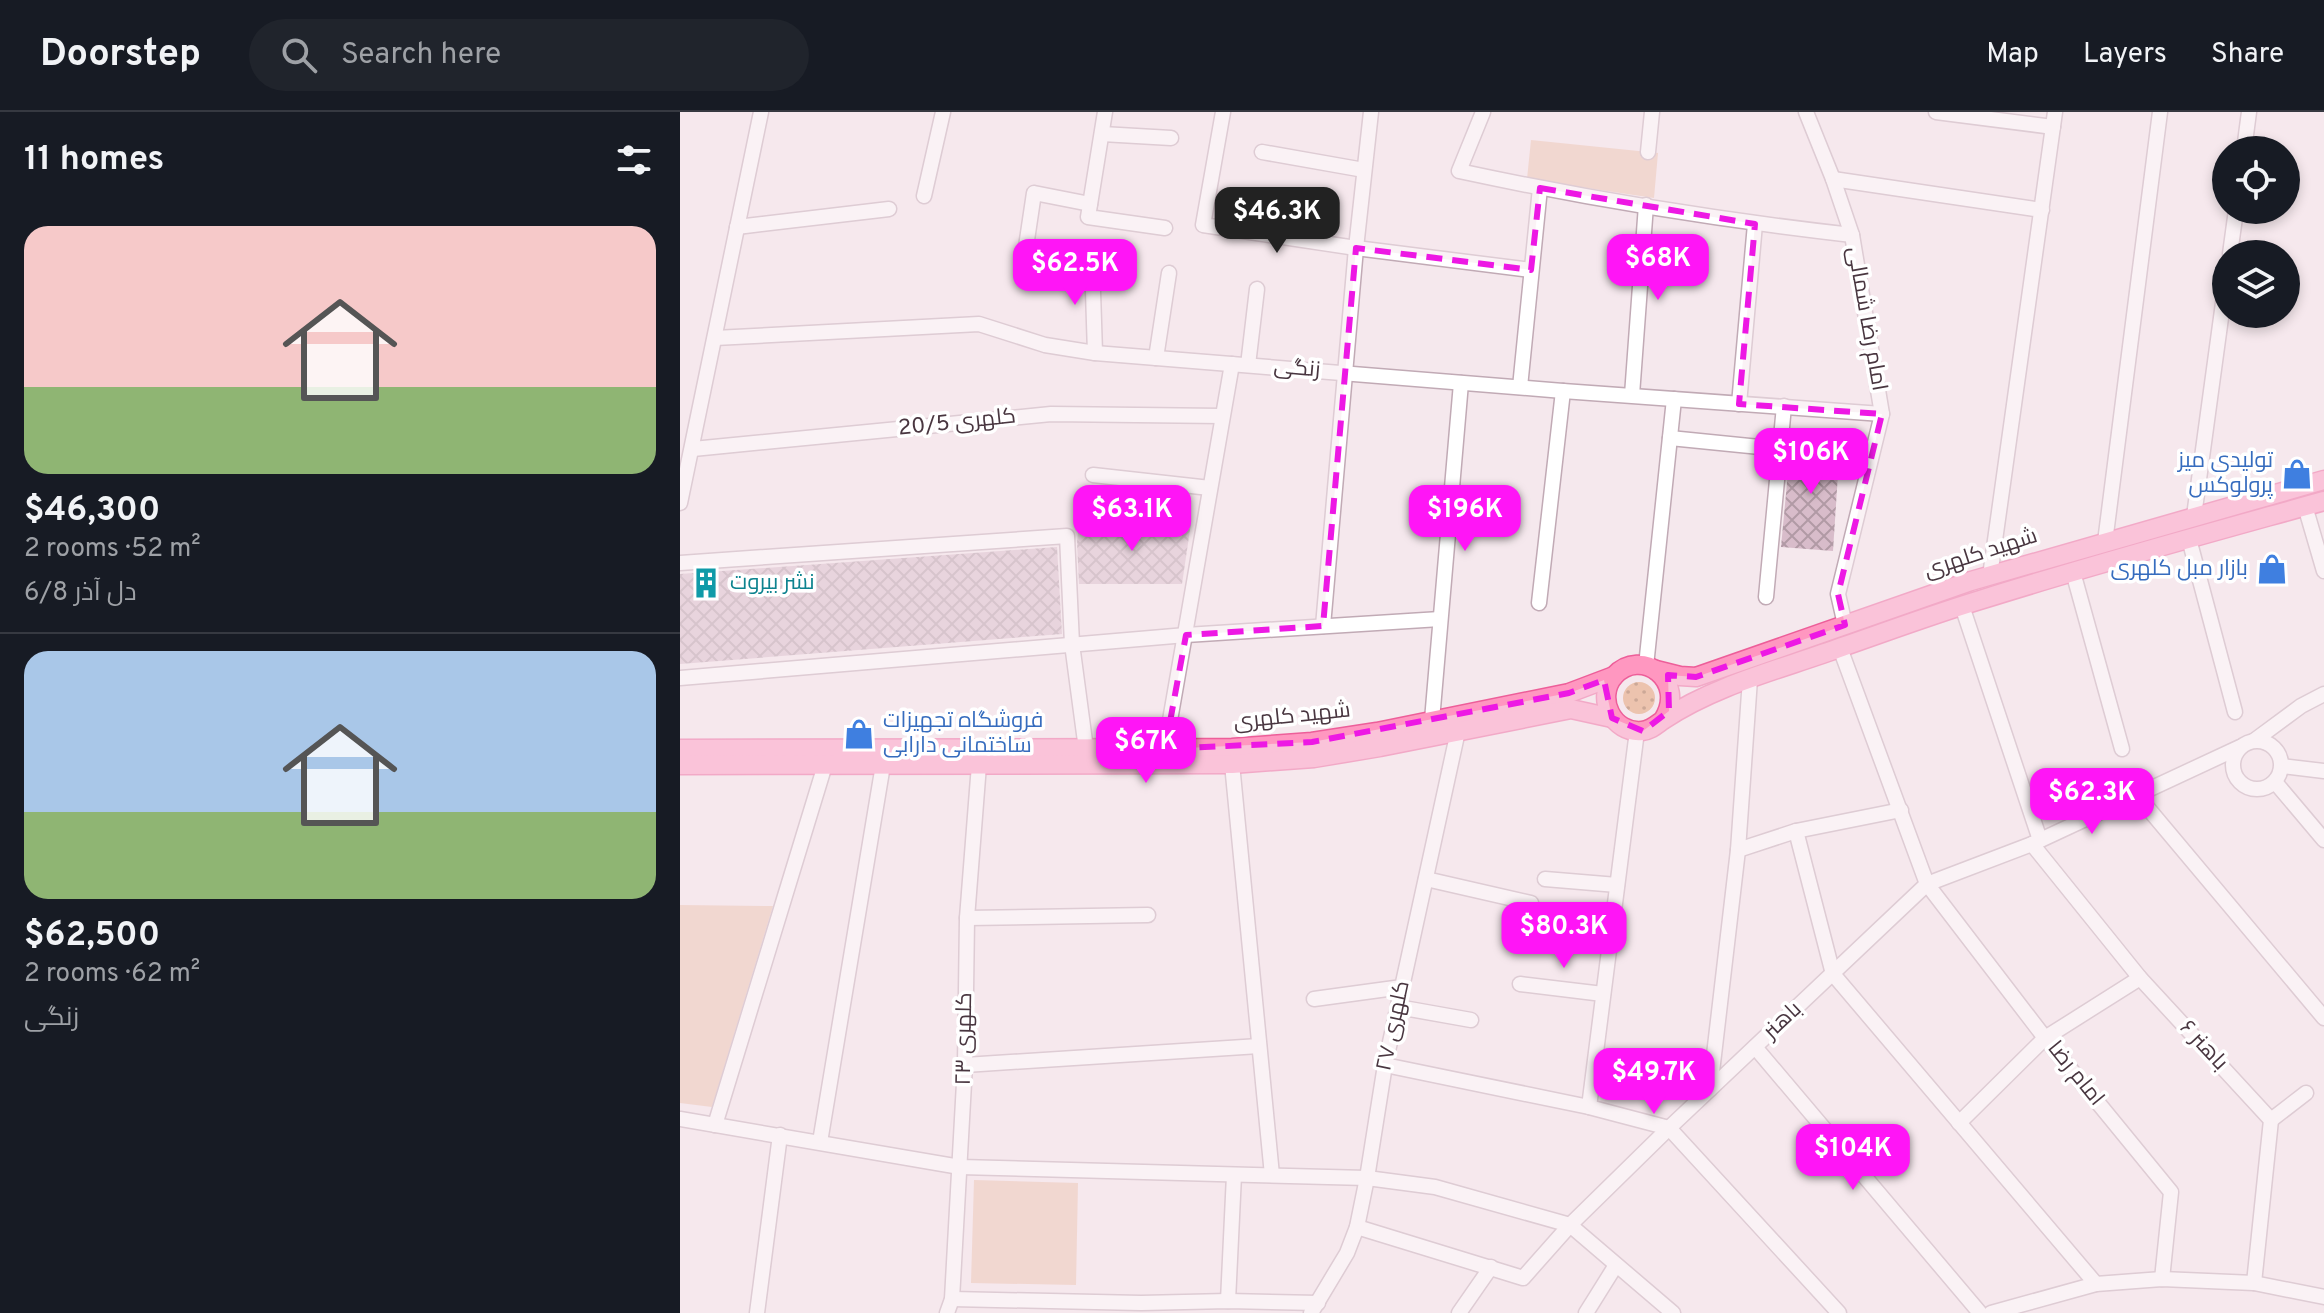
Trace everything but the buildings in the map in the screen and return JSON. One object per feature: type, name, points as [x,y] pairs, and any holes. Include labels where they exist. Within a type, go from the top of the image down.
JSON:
[{"type":"main road","name":"شهید کلهری","points":[[1651,668],[1696,677],[1990,576],[2324,480]]},
{"type":"main road","name":"شهید کلهری","points":[[1663,720],[1703,696],[1962,606],[2324,501]]},
{"type":"main road","points":[[1634,665],[1651,668],[1665,678],[1670,688],[1672,700],[1669,711],[1654,727],[1637,731],[1621,726],[1607,708],[1608,686],[1623,669],[1634,665]]},
{"type":"main road","name":"شهید کلهری","points":[[680,749],[1165,749],[1312,742],[1569,693],[1614,676]]},
{"type":"main road","name":"شهید کلهری","points":[[680,765],[1232,764],[1314,758],[1571,709],[1612,718]]},
{"type":"street","points":[[680,503],[761,112]]},
{"type":"street","points":[[924,196],[943,112]]},
{"type":"street","points":[[1089,211],[1105,112]]},
{"type":"street","points":[[1223,112],[1203,225],[1531,270]]},
{"type":"street","points":[[1323,626],[1371,112]]},
{"type":"street","points":[[1483,112],[1459,171],[1540,188],[1755,224],[1852,235]]},
{"type":"street","points":[[1648,152],[1652,112]]},
{"type":"street","name":"امام رضا شمالی","points":[[1806,112],[1852,235],[1882,414],[1838,594],[1845,625]]},
{"type":"street","points":[[1936,112],[2054,120],[1990,576]]},
{"type":"street","points":[[2105,542],[2160,112]]},
{"type":"street","points":[[2246,136],[2249,112]]},
{"type":"street","points":[[1102,134],[1171,138]]},
{"type":"street","points":[[1262,152],[1364,170]]},
{"type":"street","points":[[1833,179],[2042,210]]},
{"type":"street","points":[[1520,387],[1540,188]]},
{"type":"street","points":[[1024,260],[1034,193],[1089,211],[1165,228]]},
{"type":"street","points":[[1632,395],[1646,205]]},
{"type":"street","points":[[737,227],[889,209]]},
{"type":"street","points":[[1739,404],[1755,224]]},
{"type":"street","points":[[1092,261],[1095,353]]},
{"type":"street","points":[[1156,358],[1169,273]]},
{"type":"street","points":[[1248,365],[1257,289]]},
{"type":"street","name":"زنگی","points":[[715,338],[979,324],[1045,345],[1095,353],[1882,414]]},
{"type":"street","points":[[2194,516],[2220,328]]},
{"type":"street","points":[[1165,749],[1232,364]]},
{"type":"street","points":[[1432,720],[1461,383]]},
{"type":"street","points":[[1539,603],[1563,391]]},
{"type":"street","points":[[1651,668],[1674,399]]},
{"type":"street","points":[[1766,597],[1784,406]]},
{"type":"street","name":"کلهری 20/5","points":[[693,449],[1051,414],[1222,416]]},
{"type":"street","points":[[1670,438],[1780,449]]},
{"type":"street","points":[[1093,475],[1210,488]]},
{"type":"street","points":[[2305,506],[2324,571]]},
{"type":"street","points":[[680,563],[1067,536],[1072,644],[1086,749]]},
{"type":"street","points":[[2189,539],[2235,712]]},
{"type":"street","points":[[2073,572],[2122,749]]},
{"type":"street","points":[[1962,606],[2036,842]]},
{"type":"street","points":[[680,678],[1186,635],[1440,619]]},
{"type":"street","name":"امام رضا","points":[[1840,648],[1927,884],[2045,1038],[2171,1192],[2162,1279]]},
{"type":"street","points":[[1710,1089],[1738,850],[1750,679]]},
{"type":"street","points":[[2255,740],[2263,741],[2277,750],[2282,766],[2275,782],[2260,789],[2243,785],[2234,771],[2233,763],[2240,747],[2324,694]]},
{"type":"street","name":"کلهری ۲۷","points":[[1315,1308],[1347,1253],[1357,1227],[1385,1065],[1458,731]]},
{"type":"street","points":[[1589,1107],[1637,731]]},
{"type":"street","name":"باهنر","points":[[1357,1227],[1523,1278],[1570,1225],[1669,1128],[1927,884],[2036,842],[2240,747]]},
{"type":"street","points":[[1232,764],[1272,1175]]},
{"type":"street","points":[[715,1125],[825,765]]},
{"type":"street","points":[[820,1142],[883,765]]},
{"type":"street","name":"کلهری ۲۳","points":[[949,1306],[965,1065],[967,918],[979,765]]},
{"type":"street","points":[[2282,766],[2324,771]]},
{"type":"street","points":[[2275,782],[2324,840]]},
{"type":"street","points":[[2136,794],[2324,1018]]},
{"type":"street","points":[[1738,850],[1796,831],[1901,810]]},
{"type":"street","points":[[1796,831],[1833,974],[2096,1284]]},
{"type":"street","name":"باهنر ۶","points":[[2036,842],[2140,978],[2271,1120]]},
{"type":"street","points":[[1426,879],[1531,903]]},
{"type":"street","points":[[1545,879],[1617,885]]},
{"type":"street","points":[[967,918],[1148,915]]},
{"type":"street","points":[[1959,1123],[2045,1038],[2140,978]]},
{"type":"street","points":[[1520,984],[1603,994]]},
{"type":"street","points":[[1314,999],[1402,987]]},
{"type":"street","points":[[1398,1007],[1471,1020]]},
{"type":"street","points":[[965,1065],[1259,1046]]},
{"type":"street","points":[[1755,1047],[1980,1313]]},
{"type":"street","points":[[1385,1065],[1589,1107],[1669,1128],[1839,1313]]},
{"type":"street","points":[[2254,1283],[2271,1120],[2306,1093]]},
{"type":"street","points":[[680,1119],[960,1167],[1367,1178],[1435,1187],[1570,1225],[1673,1313]]},
{"type":"street","points":[[757,1313],[780,1135]]},
{"type":"street","points":[[1228,1301],[1234,1175]]},
{"type":"street","points":[[1586,1313],[1616,1265]]},
{"type":"street","points":[[1459,1313],[1491,1267]]},
{"type":"street","points":[[1991,1313],[2096,1284],[2162,1279],[2254,1283],[2324,1297]]},
{"type":"street","points":[[949,1306],[1140,1308],[1228,1301],[1315,1308]]},
{"type":"highlighted area","points":[[1540,188],[1755,224],[1739,404],[1882,414],[1838,594],[1845,625],[1696,677],[1668,675],[1669,711],[1643,731],[1612,718],[1604,680],[1569,693],[1312,742],[1165,749],[1186,635],[1323,626],[1356,248],[1531,270]]},
{"type":"shaded area","points":[[1531,140],[1658,153],[1654,198],[1527,179]]},
{"type":"shaded area","points":[[1639,682],[1650,687],[1655,698],[1650,709],[1639,714],[1628,709],[1623,698],[1628,687]]},
{"type":"shaded area","points":[[680,905],[773,906],[712,1107],[680,1103]]},
{"type":"shaded area","points":[[974,1180],[1078,1183],[1076,1285],[971,1283]]},
{"type":"place","name":"تولیدی میز پرولوکس","points":[[2297,474]]},
{"type":"place","name":"بازار مبل کلهری","points":[[2272,569]]},
{"type":"place","name":"نشر بیروت","points":[[706,583]]},
{"type":"place","name":"فروشگاه تجهیزات ساختمانی دارابی","points":[[859,734]]}]
